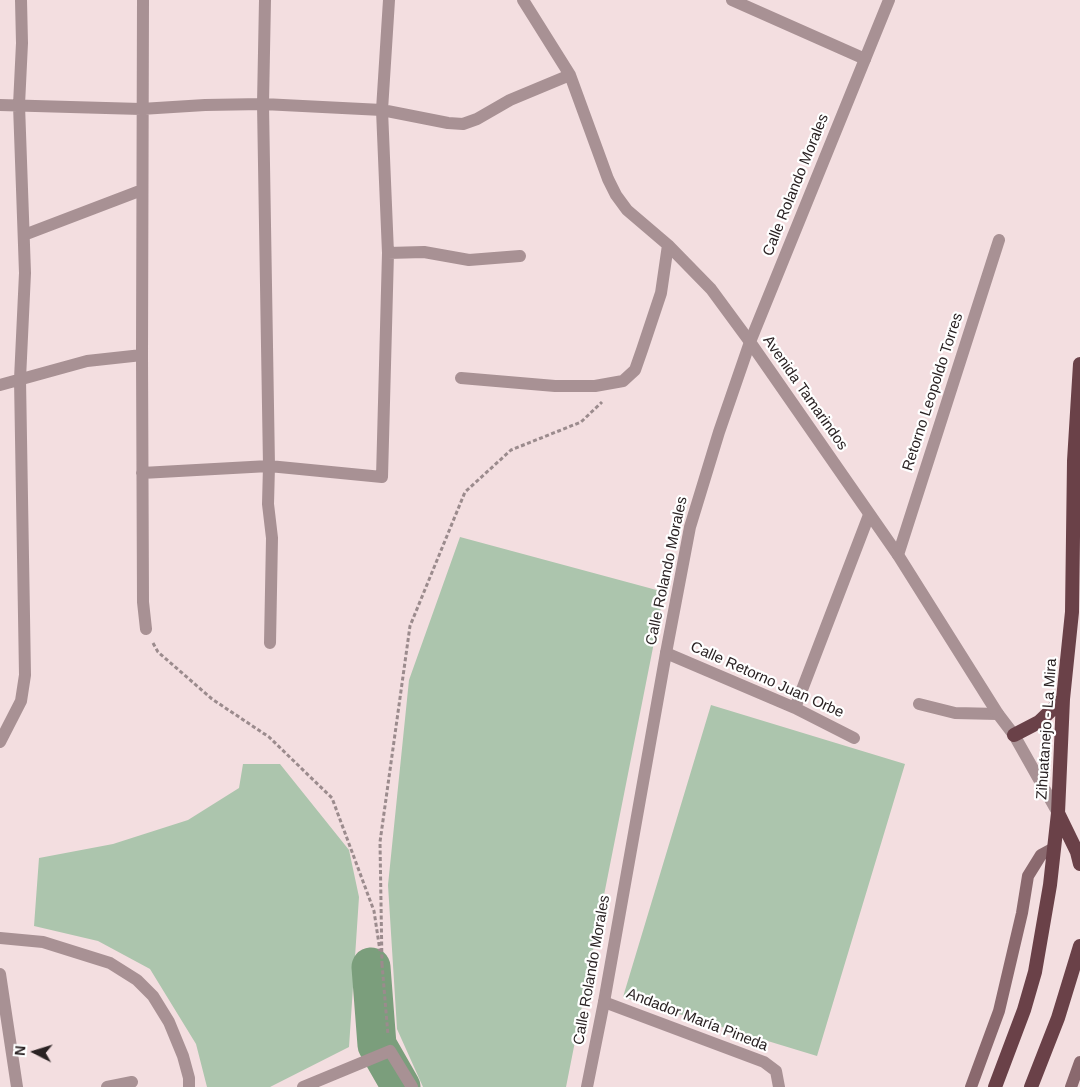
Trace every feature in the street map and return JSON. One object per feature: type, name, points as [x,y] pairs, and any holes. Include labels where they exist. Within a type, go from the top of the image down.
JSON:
[{"type":"highway","name":"Zihuatanejo - La Mira","points":[[995,1087],[1024,1010],[1035,972],[1050,885],[1058,813],[1063,699],[1072,612],[1074,461],[1080,364]]},
{"type":"highway","points":[[1014,735],[1040,722],[1063,699]]},
{"type":"highway","points":[[1058,813],[1077,852],[1080,864]]},
{"type":"highway","points":[[1031,1087],[1058,1018],[1080,946]]},
{"type":"main road","points":[[971,1087],[999,1011],[1022,913],[1028,876],[1041,855],[1054,848]]},
{"type":"main road","points":[[1070,1087],[1080,1062]]},
{"type":"street","points":[[1,737],[21,701],[25,675],[20,379],[25,273],[19,105],[22,43],[21,0]]},
{"type":"street","points":[[143,0],[142,472],[143,602],[146,628]]},
{"type":"street","points":[[265,0],[263,104],[268,504],[272,538],[270,643]]},
{"type":"street","points":[[142,472],[269,466],[382,477],[388,253],[382,110],[389,0]]},
{"type":"street","name":"Avenida Tamarindos","points":[[523,0],[570,74],[608,179],[616,195],[627,210],[668,245],[711,289],[750,342],[898,555],[998,714],[1014,735],[1058,813]]},
{"type":"street","points":[[732,0],[865,59]]},
{"type":"street","name":"Calle Rolando Morales","points":[[587,1087],[690,527],[719,432],[750,342],[889,0]]},
{"type":"street","points":[[0,105],[142,109],[263,104],[382,110],[462,124],[477,119],[510,100],[570,74]]},
{"type":"street","points":[[24,236],[142,190]]},
{"type":"street","name":"Retorno Leopoldo Torres","points":[[898,555],[999,240]]},
{"type":"street","points":[[461,378],[555,386],[595,386],[623,381],[635,370],[661,293],[668,245]]},
{"type":"street","points":[[388,253],[424,252],[469,260],[520,256]]},
{"type":"street","points":[[0,386],[87,362],[142,355]]},
{"type":"street","points":[[795,708],[869,515]]},
{"type":"street","name":"Calle Retorno Juan Orbe","points":[[666,653],[795,708],[854,738]]},
{"type":"street","points":[[919,704],[956,713],[998,714]]},
{"type":"street","points":[[0,938],[43,942],[110,963],[137,980],[153,996],[169,1022],[183,1056],[189,1083]]},
{"type":"street","points":[[0,974],[17,1087]]},
{"type":"street","name":"Andador María Pineda","points":[[604,1002],[764,1062],[776,1071],[779,1087]]},
{"type":"street","points":[[302,1087],[390,1051],[412,1087]]},
{"type":"street","points":[[106,1087],[132,1082]]},
{"type":"path","points":[[382,965],[380,842],[410,626],[465,492],[510,450],[581,422],[602,402]]},
{"type":"path","points":[[146,628],[158,652],[212,699],[269,737],[332,798],[374,911],[382,965],[390,1051]]},
{"type":"green space","points":[[460,537],[664,592],[566,1087],[423,1087],[397,1029],[388,885],[409,680]]},
{"type":"green space","points":[[711,705],[905,764],[817,1056],[623,997]]},
{"type":"green space","points":[[243,764],[280,764],[349,850],[359,897],[349,1047],[270,1087],[207,1087],[196,1044],[150,969],[98,941],[34,926],[39,858],[113,844],[188,820],[239,788]]},
{"type":"waterway","points":[[371,967],[377,1045],[401,1087]]}]
